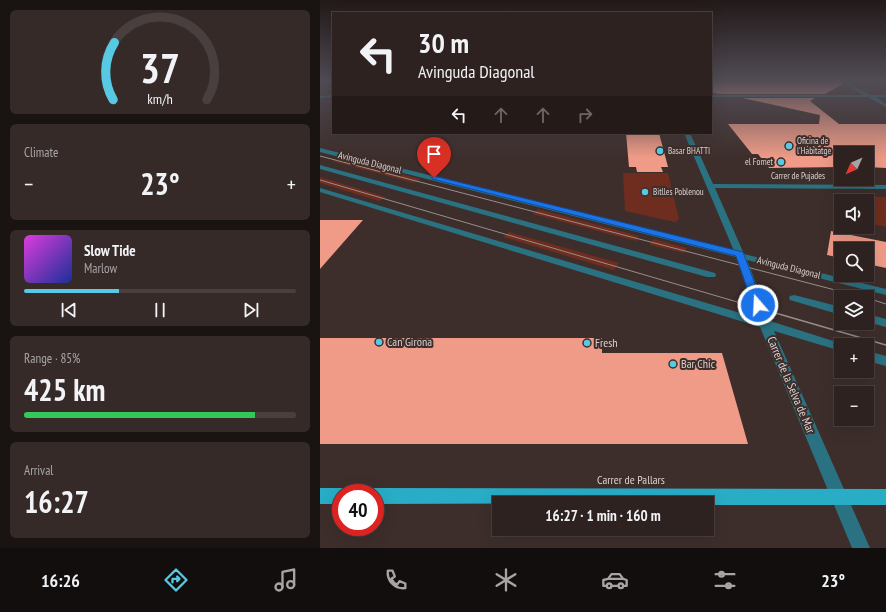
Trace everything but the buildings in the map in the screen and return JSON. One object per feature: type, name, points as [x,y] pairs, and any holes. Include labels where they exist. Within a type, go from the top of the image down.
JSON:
[{"type":"main road","points":[[320,496],[332,496]]},
{"type":"main road","name":"Carrer de Pallars","points":[[384,496],[886,497]]},
{"type":"street","name":"Carrer de la Selva de Mar","points":[[687,134],[740,254],[765,324],[861,548]]},
{"type":"street","name":"Avinguda Diagonal","points":[[320,150],[740,254],[886,292]]},
{"type":"street","name":"Avinguda Diagonal","points":[[320,167],[711,274]]},
{"type":"street","name":"Carrer de Pujades","points":[[710,186],[886,187]]},
{"type":"street","points":[[320,190],[834,346]]},
{"type":"street","points":[[794,298],[834,309]]},
{"type":"street","points":[[874,320],[886,323]]},
{"type":"street","points":[[874,358],[886,362]]},
{"type":"shaded area","points":[[339,158],[421,179],[414,183],[332,161]]},
{"type":"shaded area","points":[[623,173],[668,173],[679,219],[675,222],[625,211]]},
{"type":"shaded area","points":[[320,177],[386,197],[379,201],[320,183]]},
{"type":"shaded area","points":[[874,197],[886,197],[886,227],[874,224]]},
{"type":"shaded area","points":[[538,209],[639,236],[636,241],[533,214]]},
{"type":"shaded area","points":[[509,232],[619,263],[614,270],[503,237]]},
{"type":"shaded area","points":[[653,239],[687,248],[684,253],[650,245]]},
{"type":"tram line","points":[[320,156],[835,290]]},
{"type":"tram line","points":[[320,180],[775,313]]},
{"type":"tram line","points":[[874,300],[886,304]]},
{"type":"tram line","points":[[772,312],[886,345]]},
{"type":"place","name":"Oficina de l'Habitatge","points":[[789,146]]},
{"type":"place","name":"Basar BHATTI","points":[[660,151]]},
{"type":"place","name":"el Fornet","points":[[781,162]]},
{"type":"place","name":"Bitlles Poblenou","points":[[645,192]]},
{"type":"place","name":"Can Girona","points":[[379,342]]},
{"type":"place","name":"Fresh","points":[[587,343]]},
{"type":"place","name":"Bar Chic","points":[[673,364]]},
{"type":"route","points":[[434,178],[740,254],[758,305]]}]
